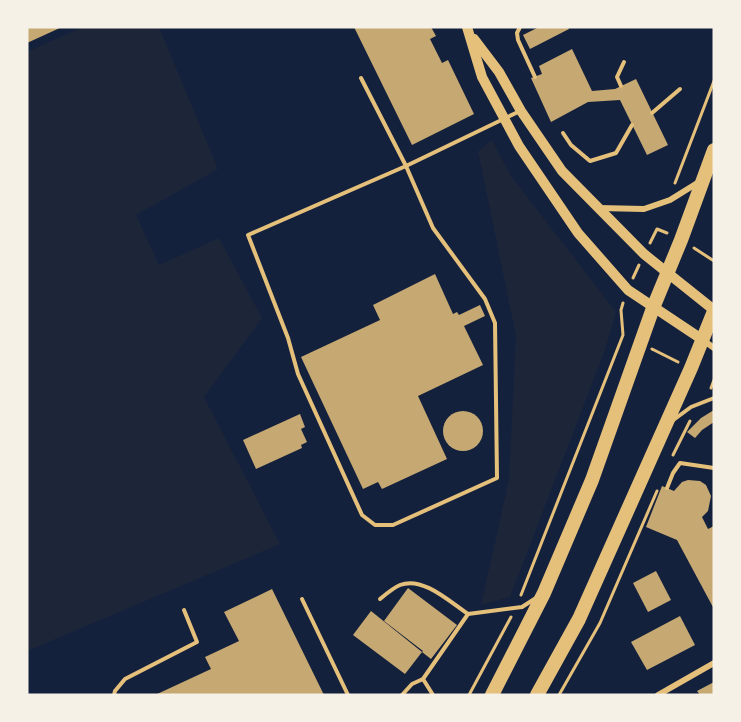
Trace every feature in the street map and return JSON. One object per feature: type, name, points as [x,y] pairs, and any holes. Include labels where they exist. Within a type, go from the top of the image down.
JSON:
[{"type":"main road","points":[[492,695],[544,593],[591,480],[653,308],[668,275],[714,150]]},
{"type":"main road","points":[[537,695],[579,619],[664,427],[709,344],[714,311]]},
{"type":"street","points":[[469,30],[499,72],[521,111],[562,171],[597,208],[646,250],[668,275],[714,311]]},
{"type":"street","points":[[469,30],[482,77],[519,146],[578,233],[628,290],[709,344]]},
{"type":"street","points":[[597,208],[644,209],[670,200],[702,181]]},
{"type":"street","points":[[658,695],[714,663]]},
{"type":"lane","points":[[520,27],[517,33],[518,40],[535,77]]},
{"type":"lane","points":[[621,86],[617,77],[624,62]]},
{"type":"lane","points":[[361,78],[406,166],[433,228],[485,299],[495,323],[497,478],[393,525],[375,525],[362,515],[298,374],[288,338],[248,235],[406,166],[521,111]]},
{"type":"lane","points":[[652,113],[680,89]]},
{"type":"lane","points":[[563,133],[571,145],[590,161],[616,153],[632,125]]},
{"type":"lane","points":[[664,427],[691,407],[714,398]]},
{"type":"lane","points":[[667,488],[680,463],[714,468]]},
{"type":"lane","points":[[380,599],[398,586],[408,582],[418,583],[468,614],[522,607],[544,593]]},
{"type":"lane","points":[[302,599],[348,695]]},
{"type":"lane","points":[[114,695],[125,679],[197,642],[184,610]]},
{"type":"lane","points":[[402,695],[412,684],[423,679],[468,614]]},
{"type":"lane","points":[[423,679],[433,695]]},
{"type":"path","points":[[674,185],[714,81]]},
{"type":"path","points":[[469,695],[516,607],[623,335],[621,310],[628,290],[657,229],[669,234]]},
{"type":"path","points":[[693,248],[714,261]]},
{"type":"path","points":[[647,347],[675,360]]},
{"type":"path","points":[[707,376],[714,380],[711,388]]},
{"type":"path","points":[[671,459],[690,421],[696,416]]},
{"type":"path","points":[[559,695],[600,623],[658,489]]},
{"type":"shaded area","points":[[83,27],[159,27],[218,169],[136,215],[159,265],[219,238],[262,318],[204,397],[280,544],[27,651],[27,52]]},
{"type":"shaded area","points":[[492,140],[511,176],[616,312],[605,350],[510,597],[481,605],[509,480],[516,336],[478,151]]},
{"type":"building","points":[[27,27],[62,27],[27,43]]},
{"type":"building","points":[[354,27],[431,27],[436,36],[430,39],[442,63],[448,60],[474,114],[412,145]]},
{"type":"building","points":[[539,27],[568,27],[569,29],[530,49],[523,35]]},
{"type":"building","points":[[572,49],[592,91],[615,89],[636,79],[668,145],[647,155],[620,100],[588,102],[551,122],[531,78],[542,74],[539,66]]},
{"type":"building","points":[[435,274],[453,314],[457,312],[459,315],[480,305],[485,316],[464,326],[483,365],[418,396],[447,459],[382,489],[378,482],[363,489],[301,357],[380,320],[373,305]]},
{"type":"building","points":[[714,410],[714,422],[695,438],[687,432],[701,418]]},
{"type":"building","points":[[463,411],[477,417],[483,431],[477,445],[463,451],[449,445],[443,431],[449,417]]},
{"type":"building","points":[[300,414],[305,427],[301,429],[307,442],[301,445],[302,448],[256,469],[243,440]]},
{"type":"building","points":[[700,481],[706,485],[711,496],[708,511],[702,517],[708,529],[714,526],[714,609],[677,540],[646,527],[662,486],[674,491],[682,482]]},
{"type":"building","points":[[656,571],[671,600],[648,612],[633,583]]},
{"type":"building","points":[[408,588],[457,625],[431,659],[384,621]]},
{"type":"building","points":[[272,589],[324,695],[155,695],[211,669],[205,657],[239,641],[224,612]]},
{"type":"building","points":[[371,611],[422,652],[405,674],[353,635]]},
{"type":"building","points":[[680,616],[695,645],[647,670],[631,642]]},
{"type":"building","points":[[714,682],[714,695],[700,695],[697,691]]}]
